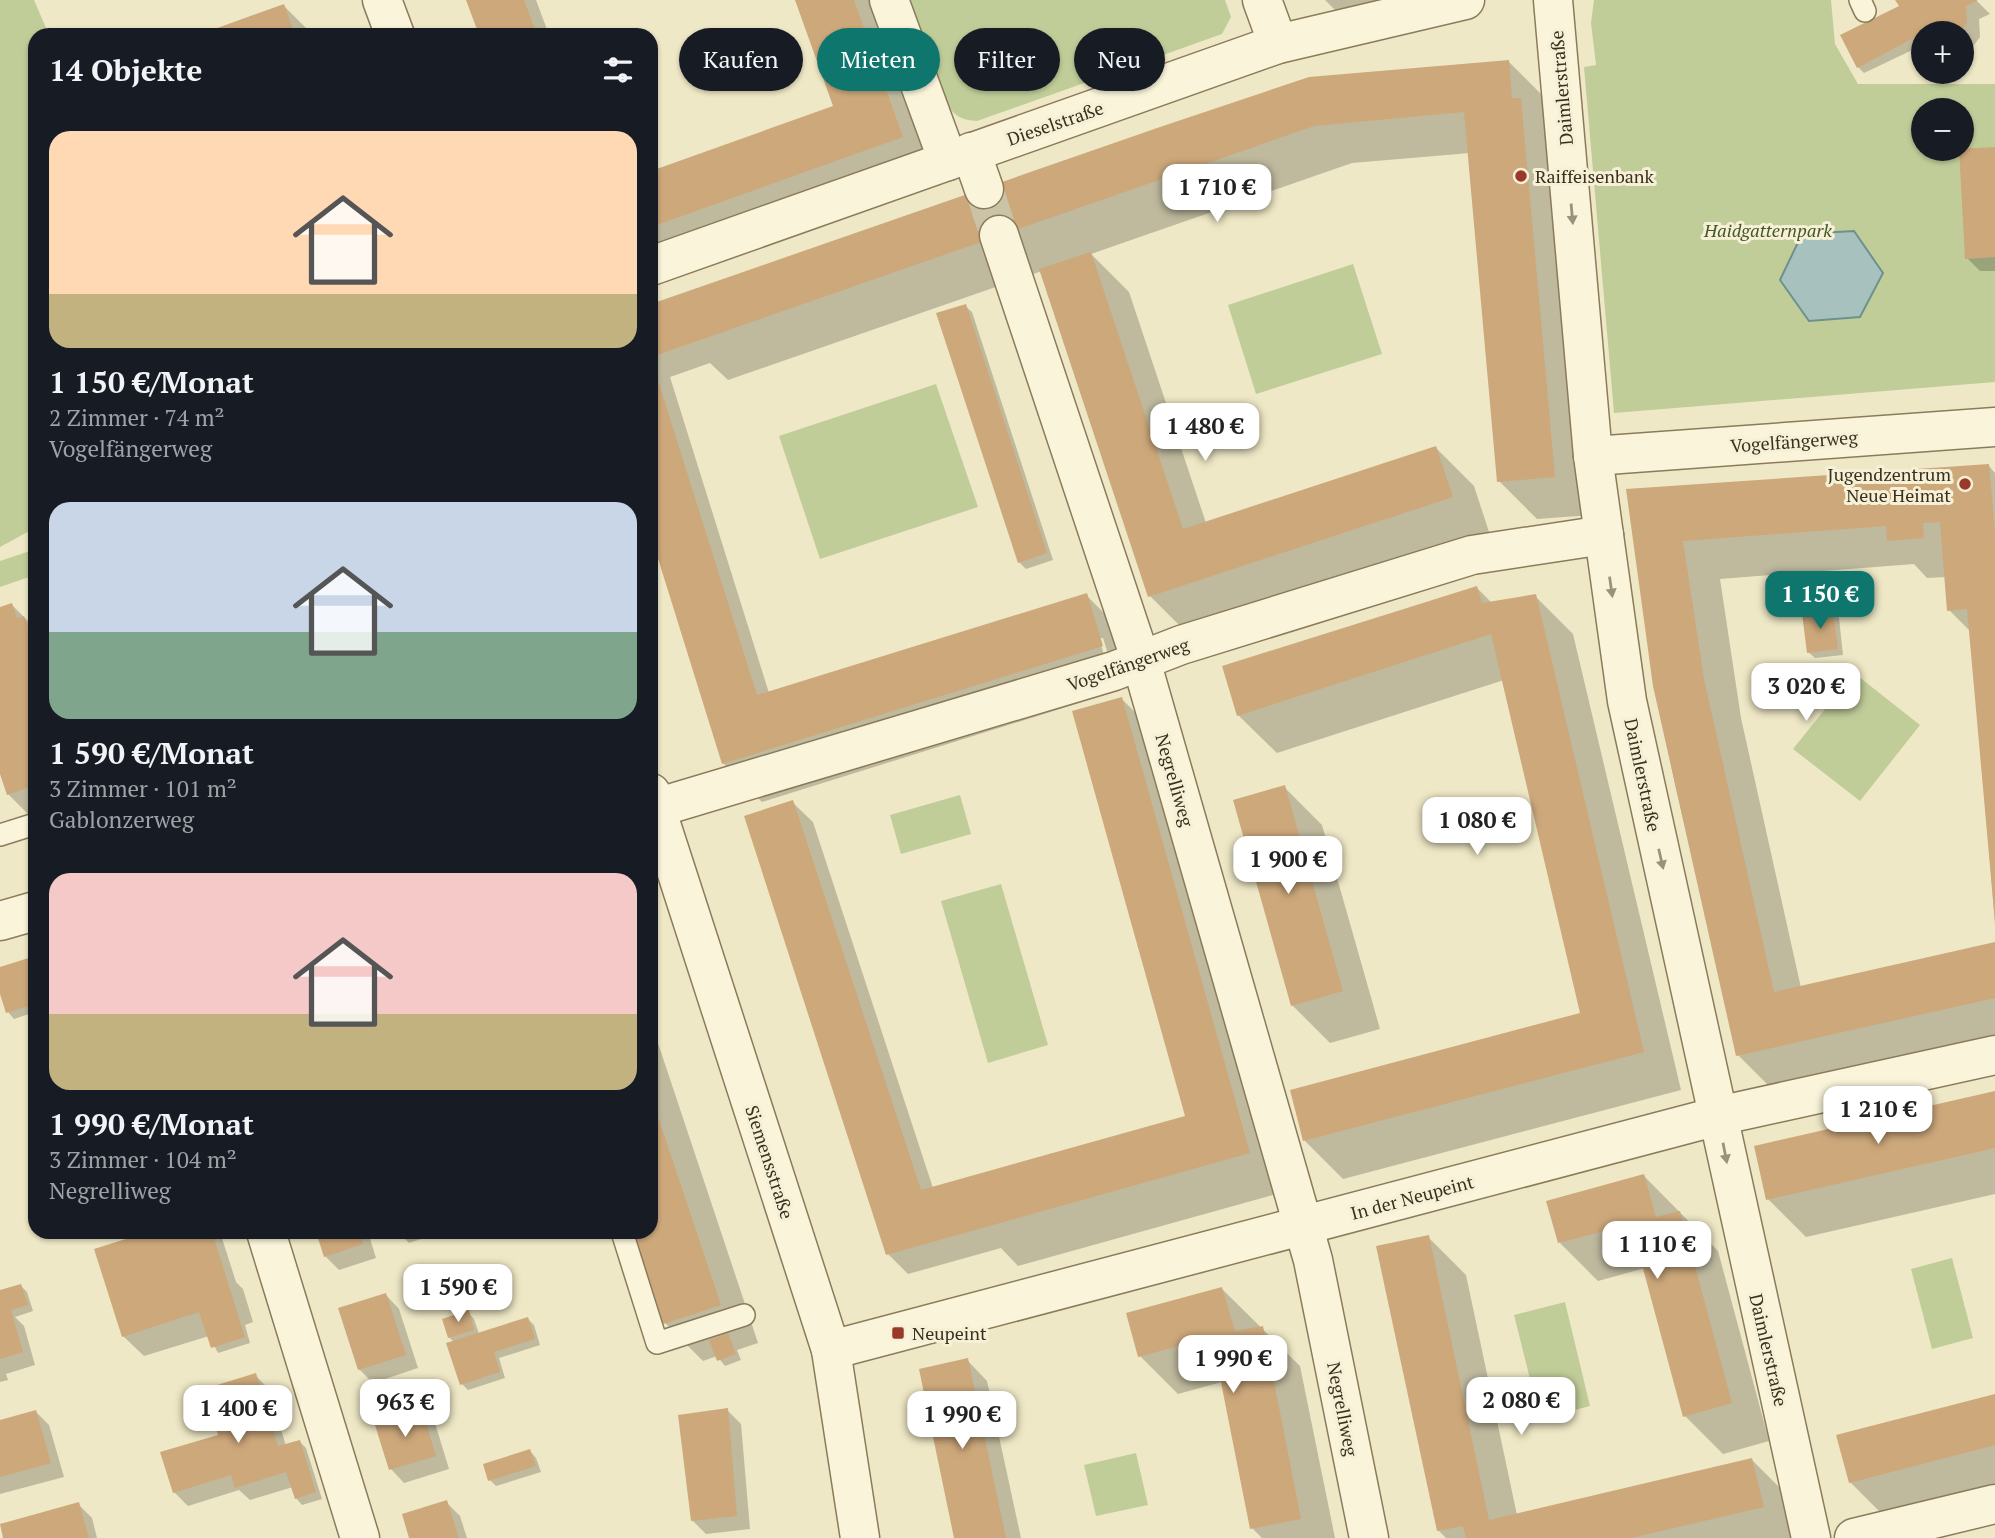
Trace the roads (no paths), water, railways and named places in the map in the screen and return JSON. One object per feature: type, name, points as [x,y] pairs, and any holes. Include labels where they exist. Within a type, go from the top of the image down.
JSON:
[{"type":"street","points":[[382,0],[392,28]]},
{"type":"street","points":[[888,0],[960,156],[984,189]]},
{"type":"street","points":[[1262,0],[1278,44]]},
{"type":"street","name":"Dieselstraße","points":[[658,263],[1278,44],[1465,0]]},
{"type":"street","name":"Daimlerstraße","points":[[1553,0],[1593,456],[1627,701],[1811,1538]]},
{"type":"street","name":"Negrelliweg","points":[[999,235],[1141,661],[1313,1260],[1369,1538]]},
{"type":"street","name":"Vogelfängerweg","points":[[1593,456],[1995,427]]},
{"type":"street","name":"Vogelfängerweg","points":[[658,800],[1141,661],[1181,645],[1472,555],[1604,535]]},
{"type":"street","name":"Siemensstraße","points":[[658,816],[831,1350],[860,1538]]},
{"type":"street","points":[[0,921],[28,913]]},
{"type":"street","name":"In der Neupeint","points":[[831,1350],[1718,1116],[1995,1055]]},
{"type":"street","points":[[268,1239],[360,1538]]},
{"type":"street","points":[[1854,1538],[1995,1504]]},
{"type":"lane","points":[[0,835],[28,826]]},
{"type":"lane","points":[[624,1239],[657,1343],[744,1315]]},
{"type":"water","points":[[1854,231],[1883,273],[1860,317],[1809,321],[1780,280],[1802,234]]},
{"type":"tunnel","points":[[984,189],[999,235]]},
{"type":"place","name":"Raiffeisenbank","points":[[1521,176]]},
{"type":"place","name":"Jugendzentrum Neue Heimat","points":[[1965,484]]},
{"type":"place","name":"Neupeint","points":[[898,1333]]},
{"type":"park label","name":"Haidgatternpark","points":[[1768,230]]}]
